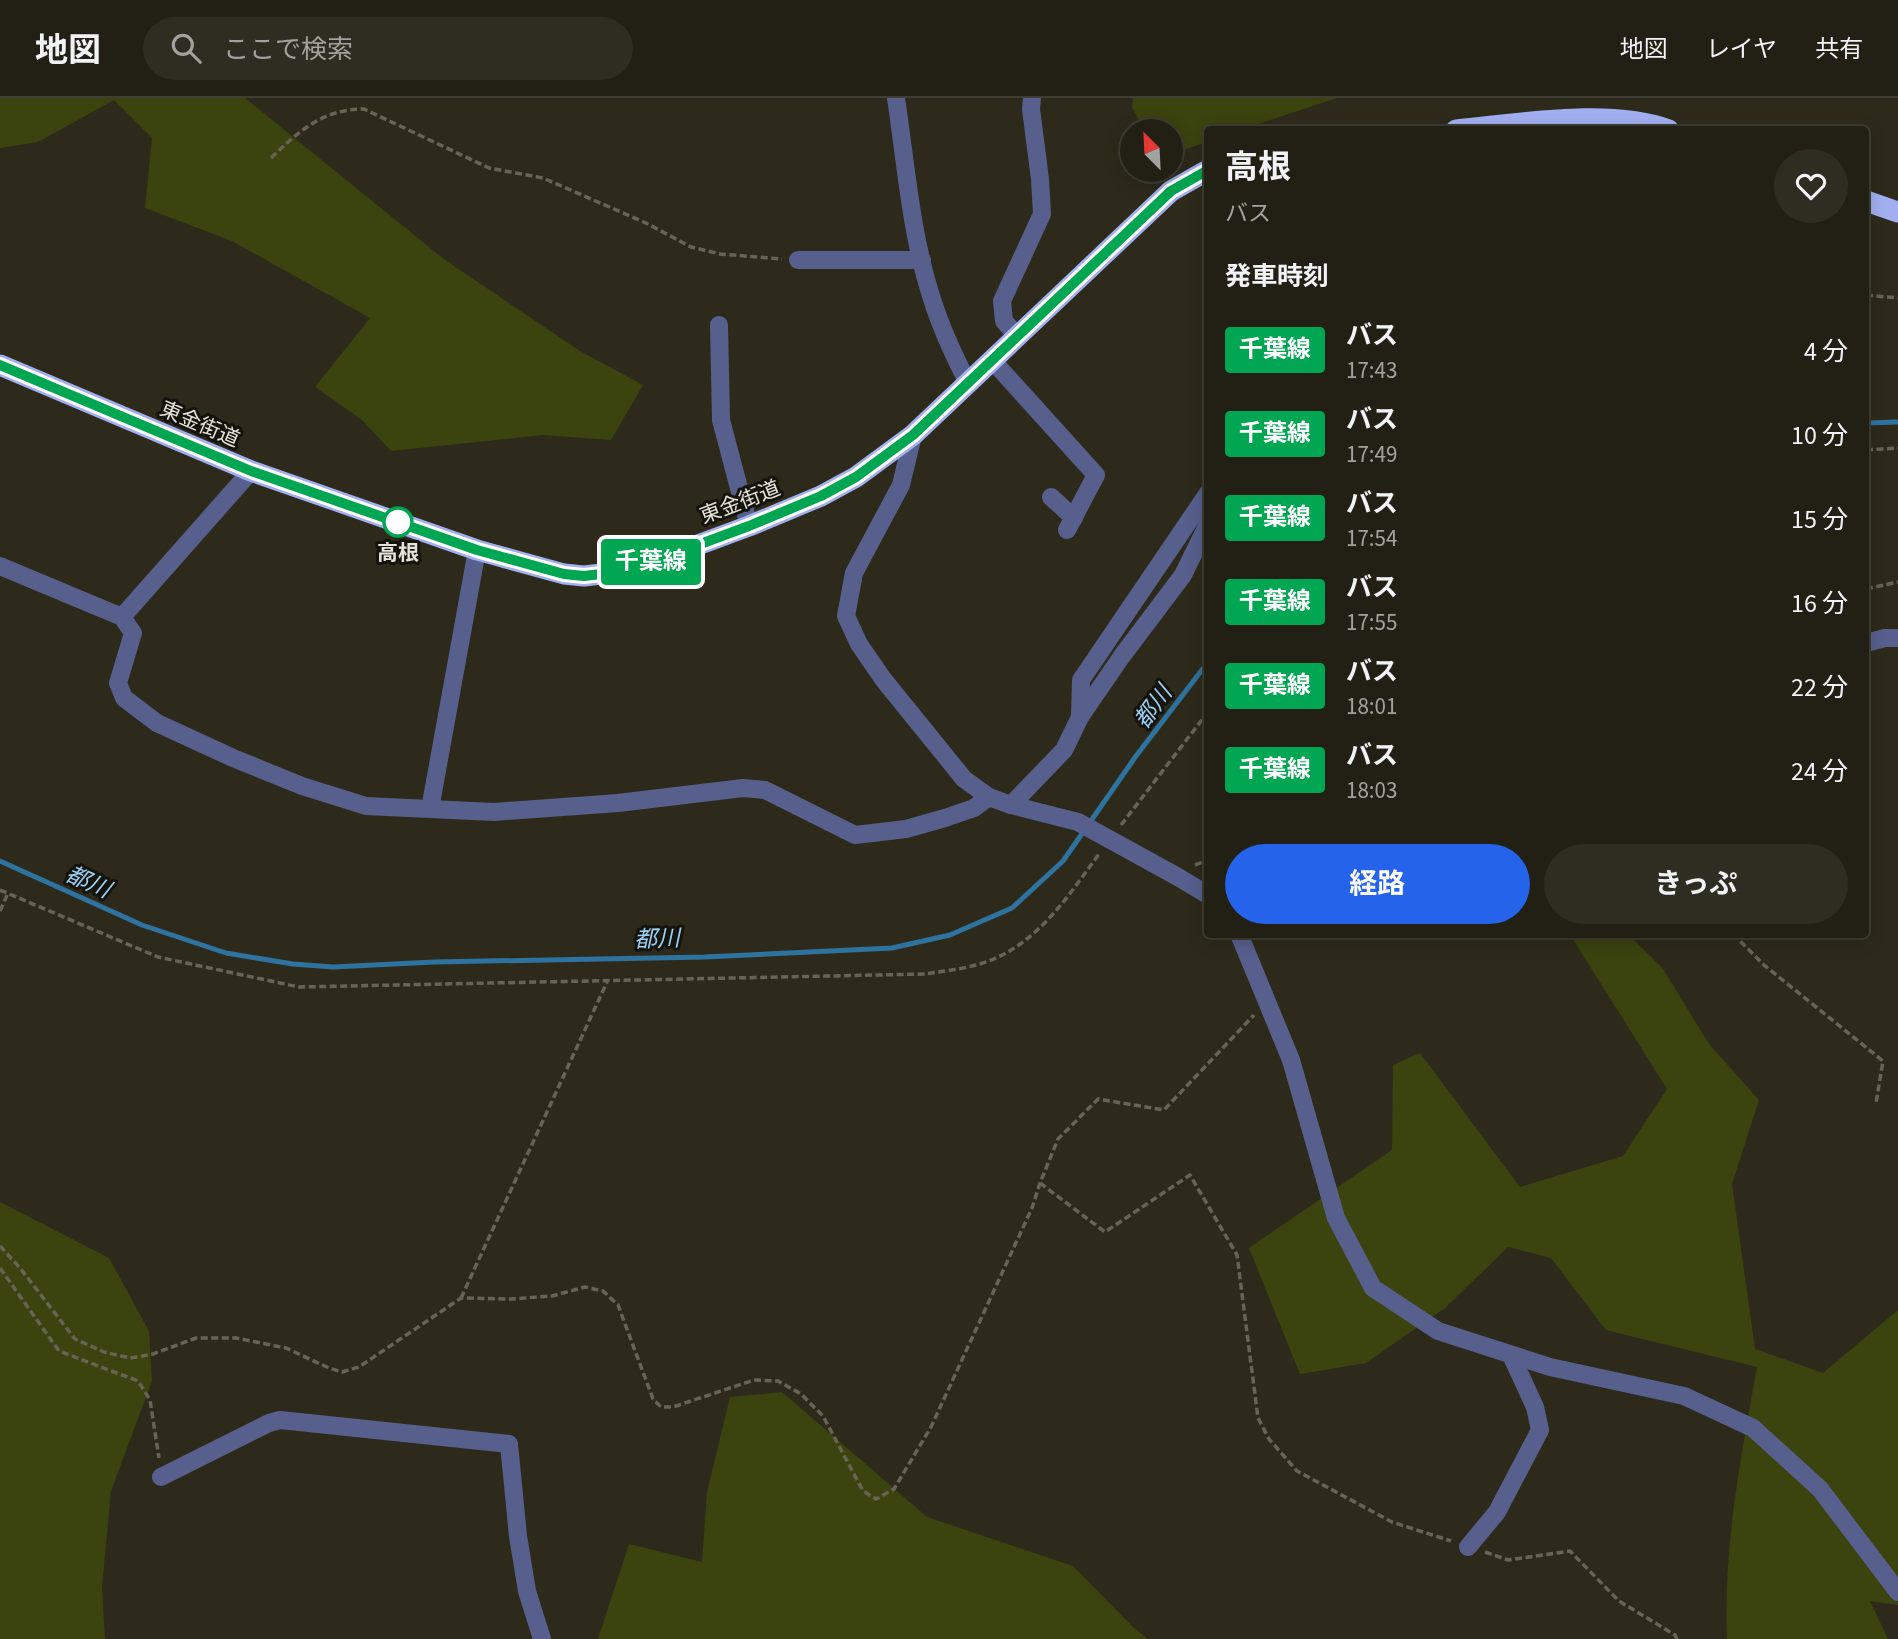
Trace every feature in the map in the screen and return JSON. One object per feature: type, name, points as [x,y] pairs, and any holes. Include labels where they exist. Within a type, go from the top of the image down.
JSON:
[{"type":"highway","points":[[1505,126],[1588,119],[1658,126]]},
{"type":"highway","name":"東金街道","points":[[0,365],[251,471],[477,550],[535,567],[584,576],[633,569],[749,526],[821,496],[856,477],[913,435],[1171,191],[1204,172]]},
{"type":"highway","points":[[1869,202],[1898,212]]},
{"type":"street","points":[[896,98],[922,260],[931,298],[949,346],[968,383]]},
{"type":"street","points":[[1017,336],[1004,321],[1002,301],[1042,214],[1032,98]]},
{"type":"street","points":[[799,260],[922,260]]},
{"type":"street","points":[[719,326],[721,420],[749,526]]},
{"type":"street","points":[[992,360],[1096,475],[1070,524],[1051,497]]},
{"type":"street","points":[[913,435],[901,485],[854,573],[846,616],[859,644],[883,679],[964,779],[989,797],[1010,805],[1078,822],[1204,893]]},
{"type":"street","points":[[122,617],[251,471]]},
{"type":"street","points":[[1080,717],[1081,680],[1204,500]]},
{"type":"street","points":[[1010,805],[1064,750],[1080,717],[1183,575],[1204,532]]},
{"type":"street","points":[[430,809],[477,550]]},
{"type":"street","points":[[0,566],[122,617],[133,633],[118,683],[124,698],[157,723],[302,786],[366,806],[494,812],[618,803],[743,788],[765,790],[855,835],[906,829],[945,818],[974,808],[989,797]]},
{"type":"street","points":[[1869,642],[1898,638]]},
{"type":"street","points":[[1240,938],[1291,1060],[1336,1218],[1373,1288],[1438,1331],[1550,1367],[1684,1396],[1753,1428],[1820,1489],[1898,1592]]},
{"type":"street","points":[[1468,1547],[1497,1512],[1540,1430],[1535,1407],[1511,1355]]},
{"type":"street","points":[[161,1477],[280,1420],[509,1444],[518,1535],[527,1591],[542,1639]]},
{"type":"path","points":[[271,158],[300,130],[330,114],[363,109],[489,168],[543,178],[646,223],[691,247],[720,254],[799,260]]},
{"type":"path","points":[[1869,295],[1898,298]]},
{"type":"path","points":[[1869,450],[1898,448]]},
{"type":"path","points":[[1869,588],[1898,582]]},
{"type":"path","points":[[0,890],[158,957],[299,986],[925,974],[965,967],[998,957],[1027,939],[1059,908],[1204,717]]},
{"type":"path","points":[[0,911],[8,893]]},
{"type":"path","points":[[1737,938],[1764,965],[1883,1061],[1876,1103]]},
{"type":"path","points":[[0,1245],[75,1339],[104,1352],[130,1358],[153,1354],[196,1338],[236,1338],[286,1348],[342,1372],[359,1367],[461,1298],[607,982]]},
{"type":"path","points":[[461,1298],[552,1296],[585,1287],[603,1291],[618,1305],[653,1399],[661,1408],[673,1407],[754,1380],[778,1381],[801,1394],[823,1416],[863,1491],[876,1499],[894,1489],[931,1427],[1032,1208],[1058,1139],[1098,1099],[1164,1110],[1267,1001]]},
{"type":"path","points":[[1040,1183],[1105,1233],[1190,1175],[1237,1255],[1258,1418],[1269,1438],[1297,1471],[1392,1522],[1508,1560],[1570,1551],[1619,1601],[1675,1635],[1677,1639]]},
{"type":"path","points":[[0,1268],[59,1351],[138,1381],[150,1400],[161,1477]]},
{"type":"green space","points":[[0,98],[245,98],[445,260],[580,351],[643,385],[611,440],[543,435],[391,451],[361,419],[315,387],[370,318],[232,241],[145,208],[152,138],[114,100],[38,142],[0,148]]},
{"type":"green space","points":[[1133,98],[1337,98],[1252,126],[1204,126],[1204,143],[1183,150],[1183,119],[1138,119],[1132,107]]},
{"type":"green space","points":[[1578,938],[1632,938],[1663,969],[1709,1044],[1759,1100],[1732,1184],[1755,1349],[1823,1373],[1898,1310],[1898,1605],[1870,1601],[1888,1639],[1727,1639],[1726,1605],[1731,1536],[1739,1468],[1757,1367],[1606,1330],[1551,1258],[1508,1247],[1445,1308],[1366,1363],[1300,1374],[1249,1248],[1392,1150],[1393,1065],[1420,1053],[1520,1187],[1623,1156],[1667,1089],[1574,941]]},
{"type":"green space","points":[[0,1202],[109,1258],[149,1331],[152,1381],[111,1491],[102,1586],[105,1639],[0,1639]]},
{"type":"green space","points":[[782,1392],[927,1517],[1073,1566],[1148,1639],[598,1639],[629,1544],[702,1562],[707,1492],[730,1397]]},
{"type":"waterway","name":"都川","points":[[1869,423],[1898,422]]},
{"type":"waterway","name":"都川","points":[[0,861],[142,925],[226,953],[293,964],[333,967],[434,962],[705,957],[892,948],[950,935],[1012,908],[1063,861],[1136,756],[1204,667]]},
{"type":"bus line","name":"千葉線","points":[[0,365],[251,471],[477,550],[564,574],[584,576],[610,573],[633,569],[749,526],[821,496],[856,477],[913,435],[1171,191],[1204,172]]},
{"type":"place","name":"高根","points":[[398,522]]}]
